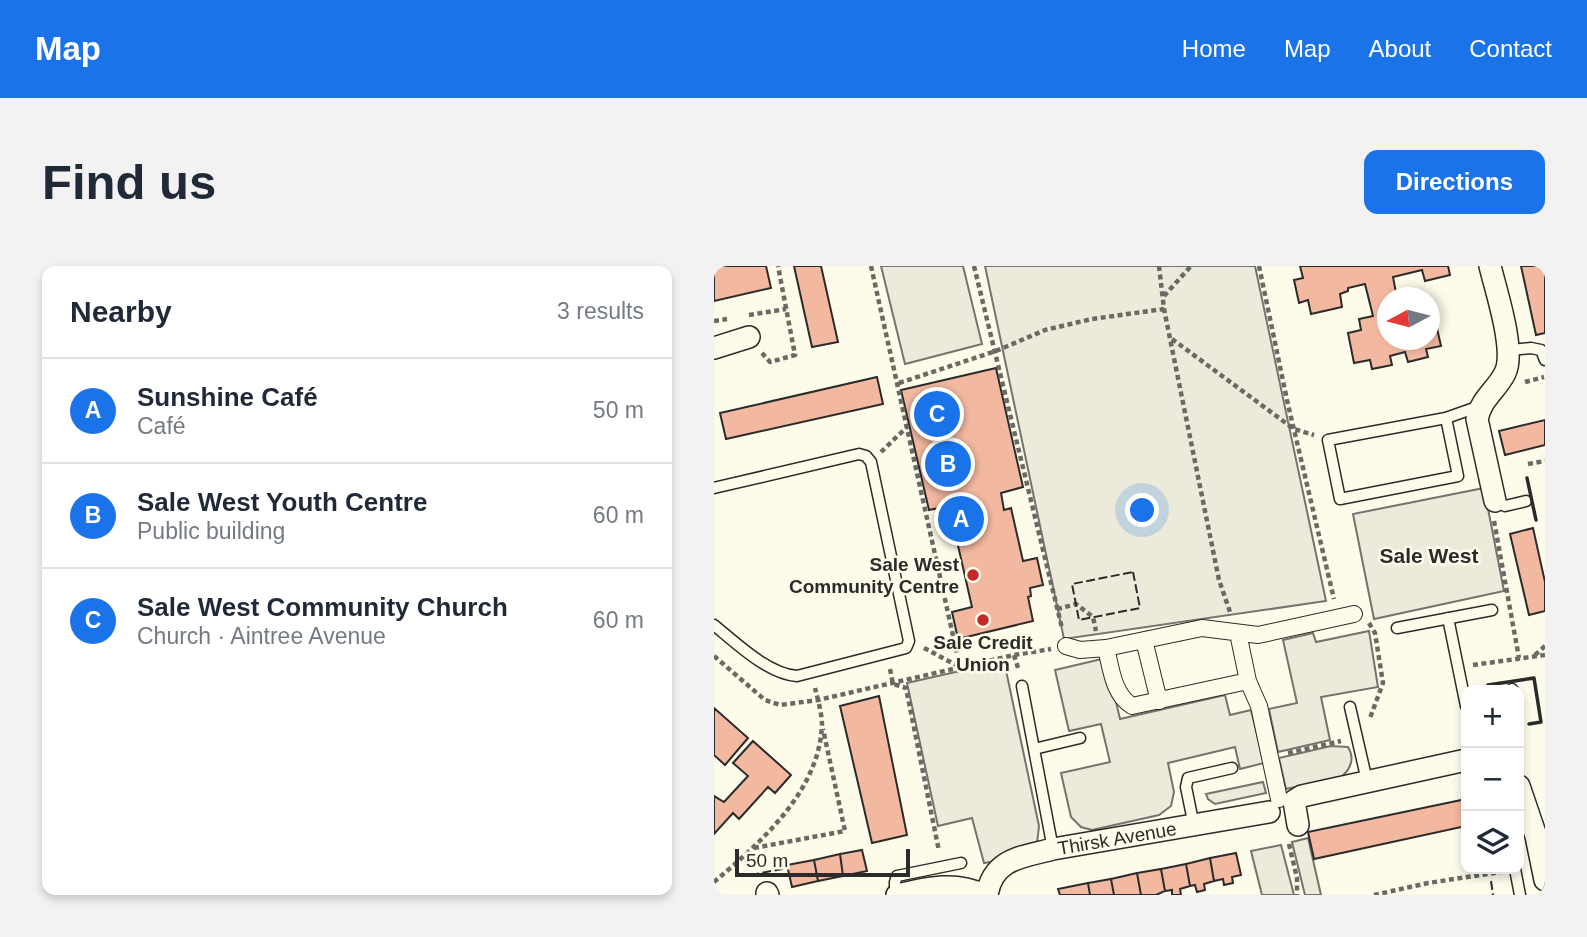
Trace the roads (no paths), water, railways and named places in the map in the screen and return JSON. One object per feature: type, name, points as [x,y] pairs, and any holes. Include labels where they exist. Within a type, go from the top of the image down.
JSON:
[{"type":"street","points":[[1490,266],[1510,350],[1505,375],[1480,406],[1477,419],[1495,501]]},
{"type":"street","points":[[714,348],[749,337]]},
{"type":"street","points":[[1066,646],[1080,650],[1103,648],[1202,628],[1258,635],[1346,616]]},
{"type":"street","points":[[1238,633],[1248,681],[1259,706],[1270,757],[1274,806]]},
{"type":"street","points":[[1144,640],[1159,701]]},
{"type":"street","points":[[1103,648],[1117,690],[1124,702],[1132,706],[1248,681]]},
{"type":"street","points":[[1298,825],[1294,801],[1302,796],[1461,761]]},
{"type":"street","points":[[1524,798],[1540,835],[1545,880]]},
{"type":"street","name":"Thirsk Avenue","points":[[896,895],[937,886],[969,888],[985,895],[995,873],[1005,863],[1053,849],[1194,826],[1274,806]]},
{"type":"lane","points":[[1510,350],[1541,349],[1545,360]]},
{"type":"lane","points":[[1446,418],[1458,476],[1340,499],[1328,440],[1446,418],[1480,406]]},
{"type":"lane","points":[[714,488],[859,454],[866,456],[871,462],[909,641],[906,648],[797,676],[779,673],[714,625]]},
{"type":"lane","points":[[1495,501],[1506,506],[1526,501]]},
{"type":"lane","points":[[1397,628],[1492,610]]},
{"type":"lane","points":[[1448,618],[1462,685]]},
{"type":"lane","points":[[1022,686],[1053,849]]},
{"type":"lane","points":[[1350,707],[1367,781]]},
{"type":"lane","points":[[1034,749],[1080,738]]},
{"type":"lane","points":[[1194,826],[1186,787],[1188,778],[1232,768]]},
{"type":"lane","points":[[896,895],[897,876],[961,863]]},
{"type":"lane","points":[[1516,874],[1520,895]]},
{"type":"place","name":"Sale West Community Church","points":[[937,414]]},
{"type":"place","name":"Sale West Youth Centre","points":[[948,464]]},
{"type":"place","name":"Sunshine Café","points":[[961,519]]},
{"type":"place","name":"Sale West Community Centre","points":[[973,575]]},
{"type":"place","name":"Sale Credit Union","points":[[983,620]]},
{"type":"district","name":"Sale West","points":[[1429,556]]}]
